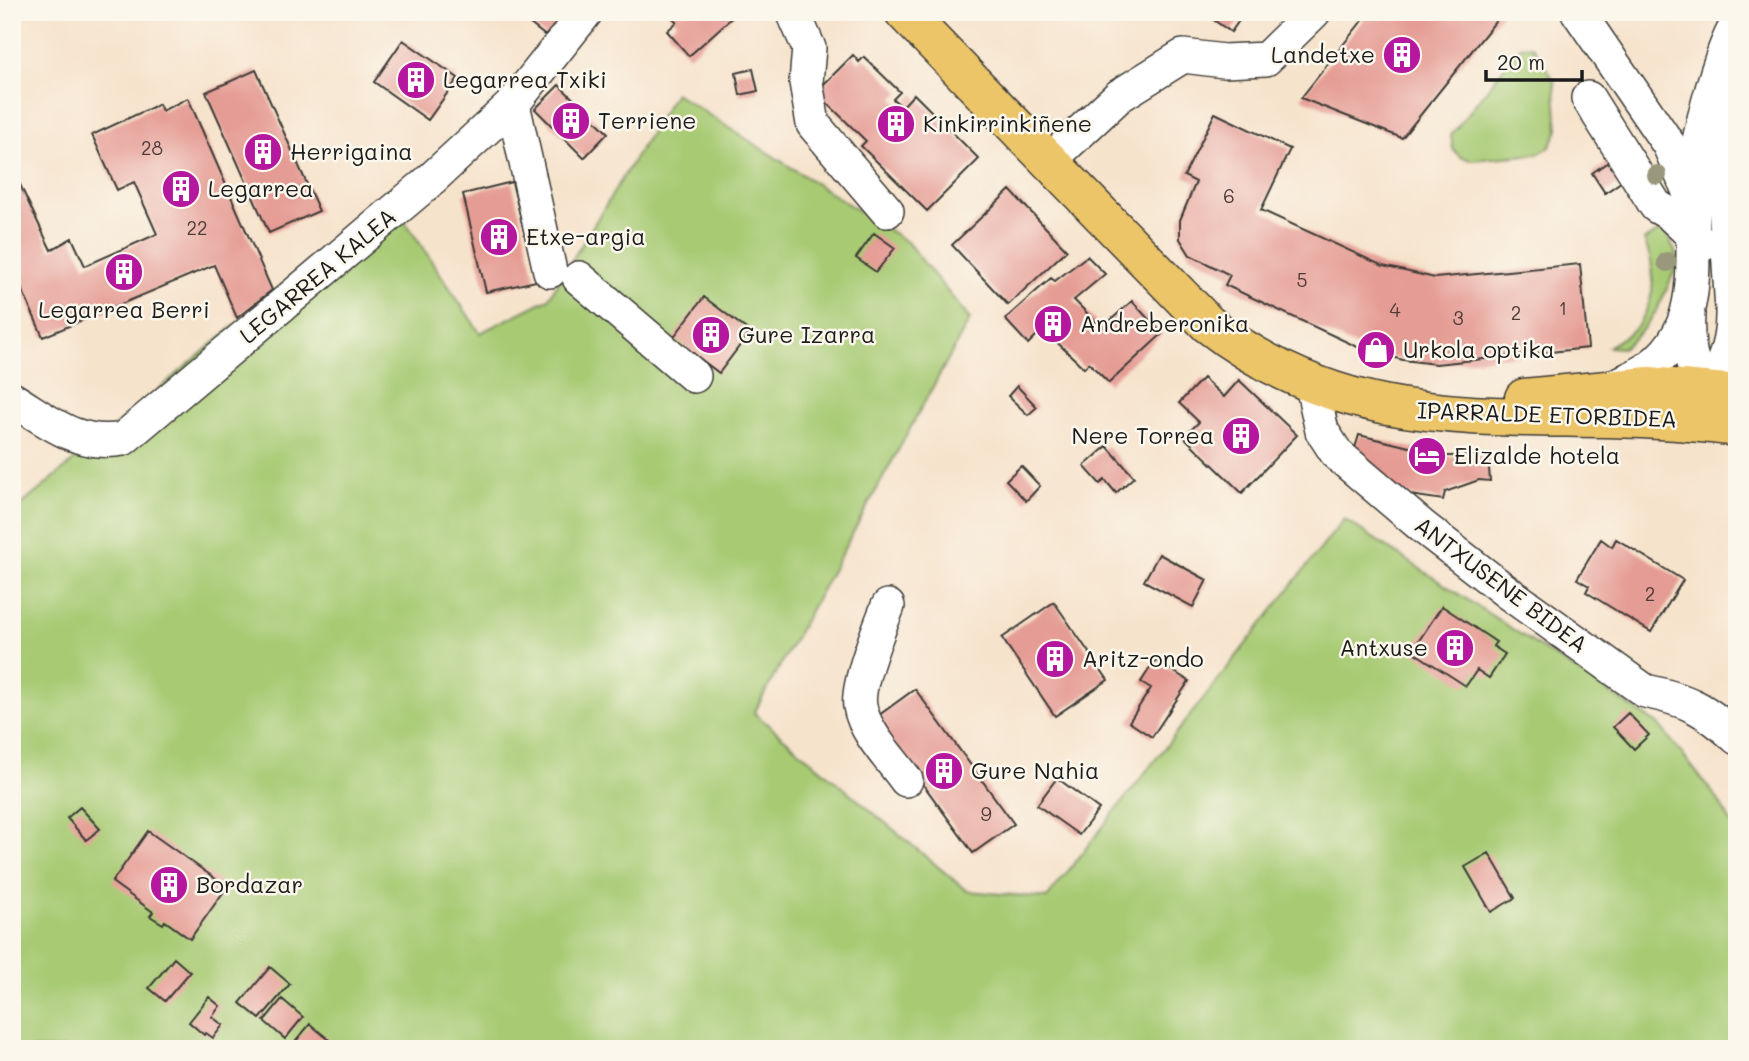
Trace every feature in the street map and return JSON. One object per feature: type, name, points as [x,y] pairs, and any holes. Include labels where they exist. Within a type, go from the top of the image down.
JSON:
[{"type":"main road","name":"IPARRALDE ETORBIDEA","points":[[904,12],[1208,324],[1262,362],[1312,385],[1396,408],[1480,403],[1603,404],[1649,386],[1719,404],[1737,427]]},
{"type":"street","name":"LEGARREA KALEA","points":[[12,399],[76,438],[105,442],[123,439],[288,303],[425,185],[513,104],[586,12]]},
{"type":"street","points":[[793,12],[809,48],[806,82],[813,124],[887,211]]},
{"type":"street","points":[[1049,161],[1119,96],[1183,56],[1224,61],[1266,59],[1314,12]]},
{"type":"street","points":[[1578,12],[1669,145],[1686,218],[1695,276],[1688,314],[1690,356],[1719,404]]},
{"type":"street","points":[[1686,218],[1694,170],[1722,56],[1737,24]]},
{"type":"street","points":[[1717,79],[1733,316],[1719,404]]},
{"type":"street","points":[[1588,98],[1656,206],[1686,218],[1710,255],[1733,316]]},
{"type":"street","points":[[513,104],[565,275],[694,376]]},
{"type":"street","points":[[1686,218],[1709,182],[1714,150],[1722,131]]},
{"type":"street","points":[[1603,404],[1624,382],[1656,361],[1669,348],[1688,314]]},
{"type":"street","name":"ANTXUSENE BIDEA","points":[[1312,385],[1322,431],[1337,454],[1423,527],[1645,691],[1676,698],[1706,711],[1737,738]]},
{"type":"street","points":[[888,606],[871,649],[859,705],[874,737],[906,780]]},
{"type":"green space","points":[[1521,46],[1532,46],[1554,80],[1558,130],[1550,147],[1537,154],[1472,160],[1460,157],[1453,149],[1451,135]]},
{"type":"green space","points":[[675,93],[907,242],[970,319],[754,713],[967,891],[1047,898],[1344,519],[1659,725],[1717,798],[1737,833],[1737,1049],[12,1049],[12,513],[388,196],[480,333],[548,299]]},
{"type":"green space","points":[[1664,229],[1679,259],[1664,296],[1651,319],[1633,339],[1622,348],[1608,347],[1633,330],[1645,314],[1653,282],[1651,261],[1644,240]]},
{"type":"building","points":[[529,12],[566,12],[547,37],[524,19]]},
{"type":"building","points":[[667,12],[738,12],[689,56],[667,31],[677,22]]},
{"type":"building","points":[[1185,12],[1245,12],[1231,32],[1205,14],[1196,16]]},
{"type":"building","name":"Landetxe","points":[[1369,12],[1503,12],[1402,138],[1301,98]]},
{"type":"building","name":"Legarrea Txiki","points":[[403,40],[458,78],[428,120],[374,82]]},
{"type":"building","name":"Kinkirrinkiñene","points":[[853,55],[859,62],[864,57],[900,92],[893,99],[902,107],[914,94],[979,159],[927,211],[861,146],[866,141],[816,92]]},
{"type":"building","points":[[753,69],[758,91],[740,95],[736,73]]},
{"type":"building","name":"Herrigaina","points":[[256,70],[319,211],[269,233],[206,92]]},
{"type":"building","name":"Terriene","points":[[559,85],[608,133],[584,158],[535,109]]},
{"type":"building","points":[[188,98],[272,290],[237,318],[214,265],[43,337],[21,287],[14,290],[12,285],[12,168],[51,250],[72,238],[85,266],[157,234],[134,182],[117,190],[92,135],[159,104],[162,111]]},
{"type":"building","points":[[1215,113],[1290,149],[1261,210],[1383,266],[1435,278],[1580,264],[1588,348],[1436,364],[1403,360],[1364,350],[1225,285],[1230,275],[1190,255],[1180,239],[1180,220],[1196,182],[1184,176]]},
{"type":"building","points":[[1611,160],[1625,179],[1605,193],[1592,173]]},
{"type":"building","name":"Etxe-argia","points":[[512,182],[536,281],[486,292],[463,194]]},
{"type":"building","points":[[1010,190],[1067,250],[1008,305],[952,245]]},
{"type":"building","points":[[874,233],[895,248],[876,272],[856,258]]},
{"type":"building","name":"Andreberonika","points":[[1087,256],[1105,274],[1074,300],[1102,328],[1132,301],[1162,334],[1109,383],[1089,363],[1084,368],[1043,329],[1028,344],[1005,319],[1051,278],[1055,281]]},
{"type":"building","name":"Gure Izarra","points":[[704,297],[750,332],[719,373],[673,338]]},
{"type":"building","name":"Nere Torrea","points":[[1203,378],[1224,397],[1239,380],[1297,435],[1242,493],[1184,437],[1199,422],[1179,403]]},
{"type":"building","points":[[1017,386],[1037,407],[1028,415],[1008,396]]},
{"type":"building","points":[[1359,435],[1447,456],[1488,456],[1490,481],[1479,480],[1445,492],[1443,500],[1390,492],[1352,458]]},
{"type":"building","points":[[1107,446],[1134,477],[1116,493],[1105,480],[1100,484],[1084,466]]},
{"type":"building","points":[[1021,466],[1040,486],[1026,501],[1006,480]]},
{"type":"building","points":[[1601,539],[1612,547],[1616,539],[1683,580],[1651,632],[1586,592],[1589,586],[1577,579]]},
{"type":"building","points":[[1159,554],[1207,580],[1193,607],[1144,581]]},
{"type":"building","name":"Aritz-ondo","points":[[1054,602],[1108,680],[1055,716],[1002,638]]},
{"type":"building","name":"Antxuse","points":[[1442,606],[1496,642],[1493,646],[1505,654],[1489,678],[1477,670],[1466,686],[1412,651]]},
{"type":"building","points":[[1155,660],[1189,681],[1152,737],[1129,722],[1151,688],[1141,682]]},
{"type":"building","name":"Gure Nahia","points":[[915,689],[1014,824],[973,853],[875,718]]},
{"type":"building","points":[[1628,713],[1649,735],[1634,749],[1613,727]]},
{"type":"building","points":[[1057,778],[1099,809],[1079,835],[1037,805]]},
{"type":"building","points":[[80,807],[100,829],[86,840],[67,818]]},
{"type":"building","name":"Bordazar","points":[[148,831],[227,887],[190,939],[165,921],[163,924],[150,916],[153,912],[112,882]]},
{"type":"building","points":[[1489,853],[1515,898],[1491,912],[1465,867]]},
{"type":"building","points":[[174,958],[190,972],[165,1001],[149,988]]},
{"type":"building","points":[[270,967],[290,984],[260,1019],[240,1003]]},
{"type":"building","points":[[209,997],[220,1006],[212,1017],[223,1025],[213,1038],[206,1033],[204,1035],[189,1022]]},
{"type":"building","points":[[282,999],[303,1017],[285,1039],[264,1021]]},
{"type":"building","points":[[310,1024],[340,1049],[291,1047]]},
{"type":"place","name":"Landetxe","points":[[1402,55]]},
{"type":"place","name":"Legarrea Txiki","points":[[416,80]]},
{"type":"place","name":"Terriene","points":[[571,121]]},
{"type":"place","name":"Kinkirrinkiñene","points":[[896,124]]},
{"type":"place","name":"Herrigaina","points":[[263,152]]},
{"type":"place","name":"Legarrea","points":[[181,189]]},
{"type":"place","name":"Etxe-argia","points":[[499,237]]},
{"type":"place","name":"Legarrea Berri","points":[[124,272]]},
{"type":"place","name":"Andreberonika","points":[[1053,324]]},
{"type":"place","name":"Gure Izarra","points":[[711,335]]},
{"type":"place","name":"Urkola optika","points":[[1376,350]]},
{"type":"place","name":"Nere Torrea","points":[[1241,436]]},
{"type":"place","name":"Elizalde hotela","points":[[1427,456]]},
{"type":"place","name":"Antxuse","points":[[1455,648]]},
{"type":"place","name":"Aritz-ondo","points":[[1055,659]]},
{"type":"place","name":"Gure Nahia","points":[[944,771]]},
{"type":"place","name":"Bordazar","points":[[169,885]]}]
